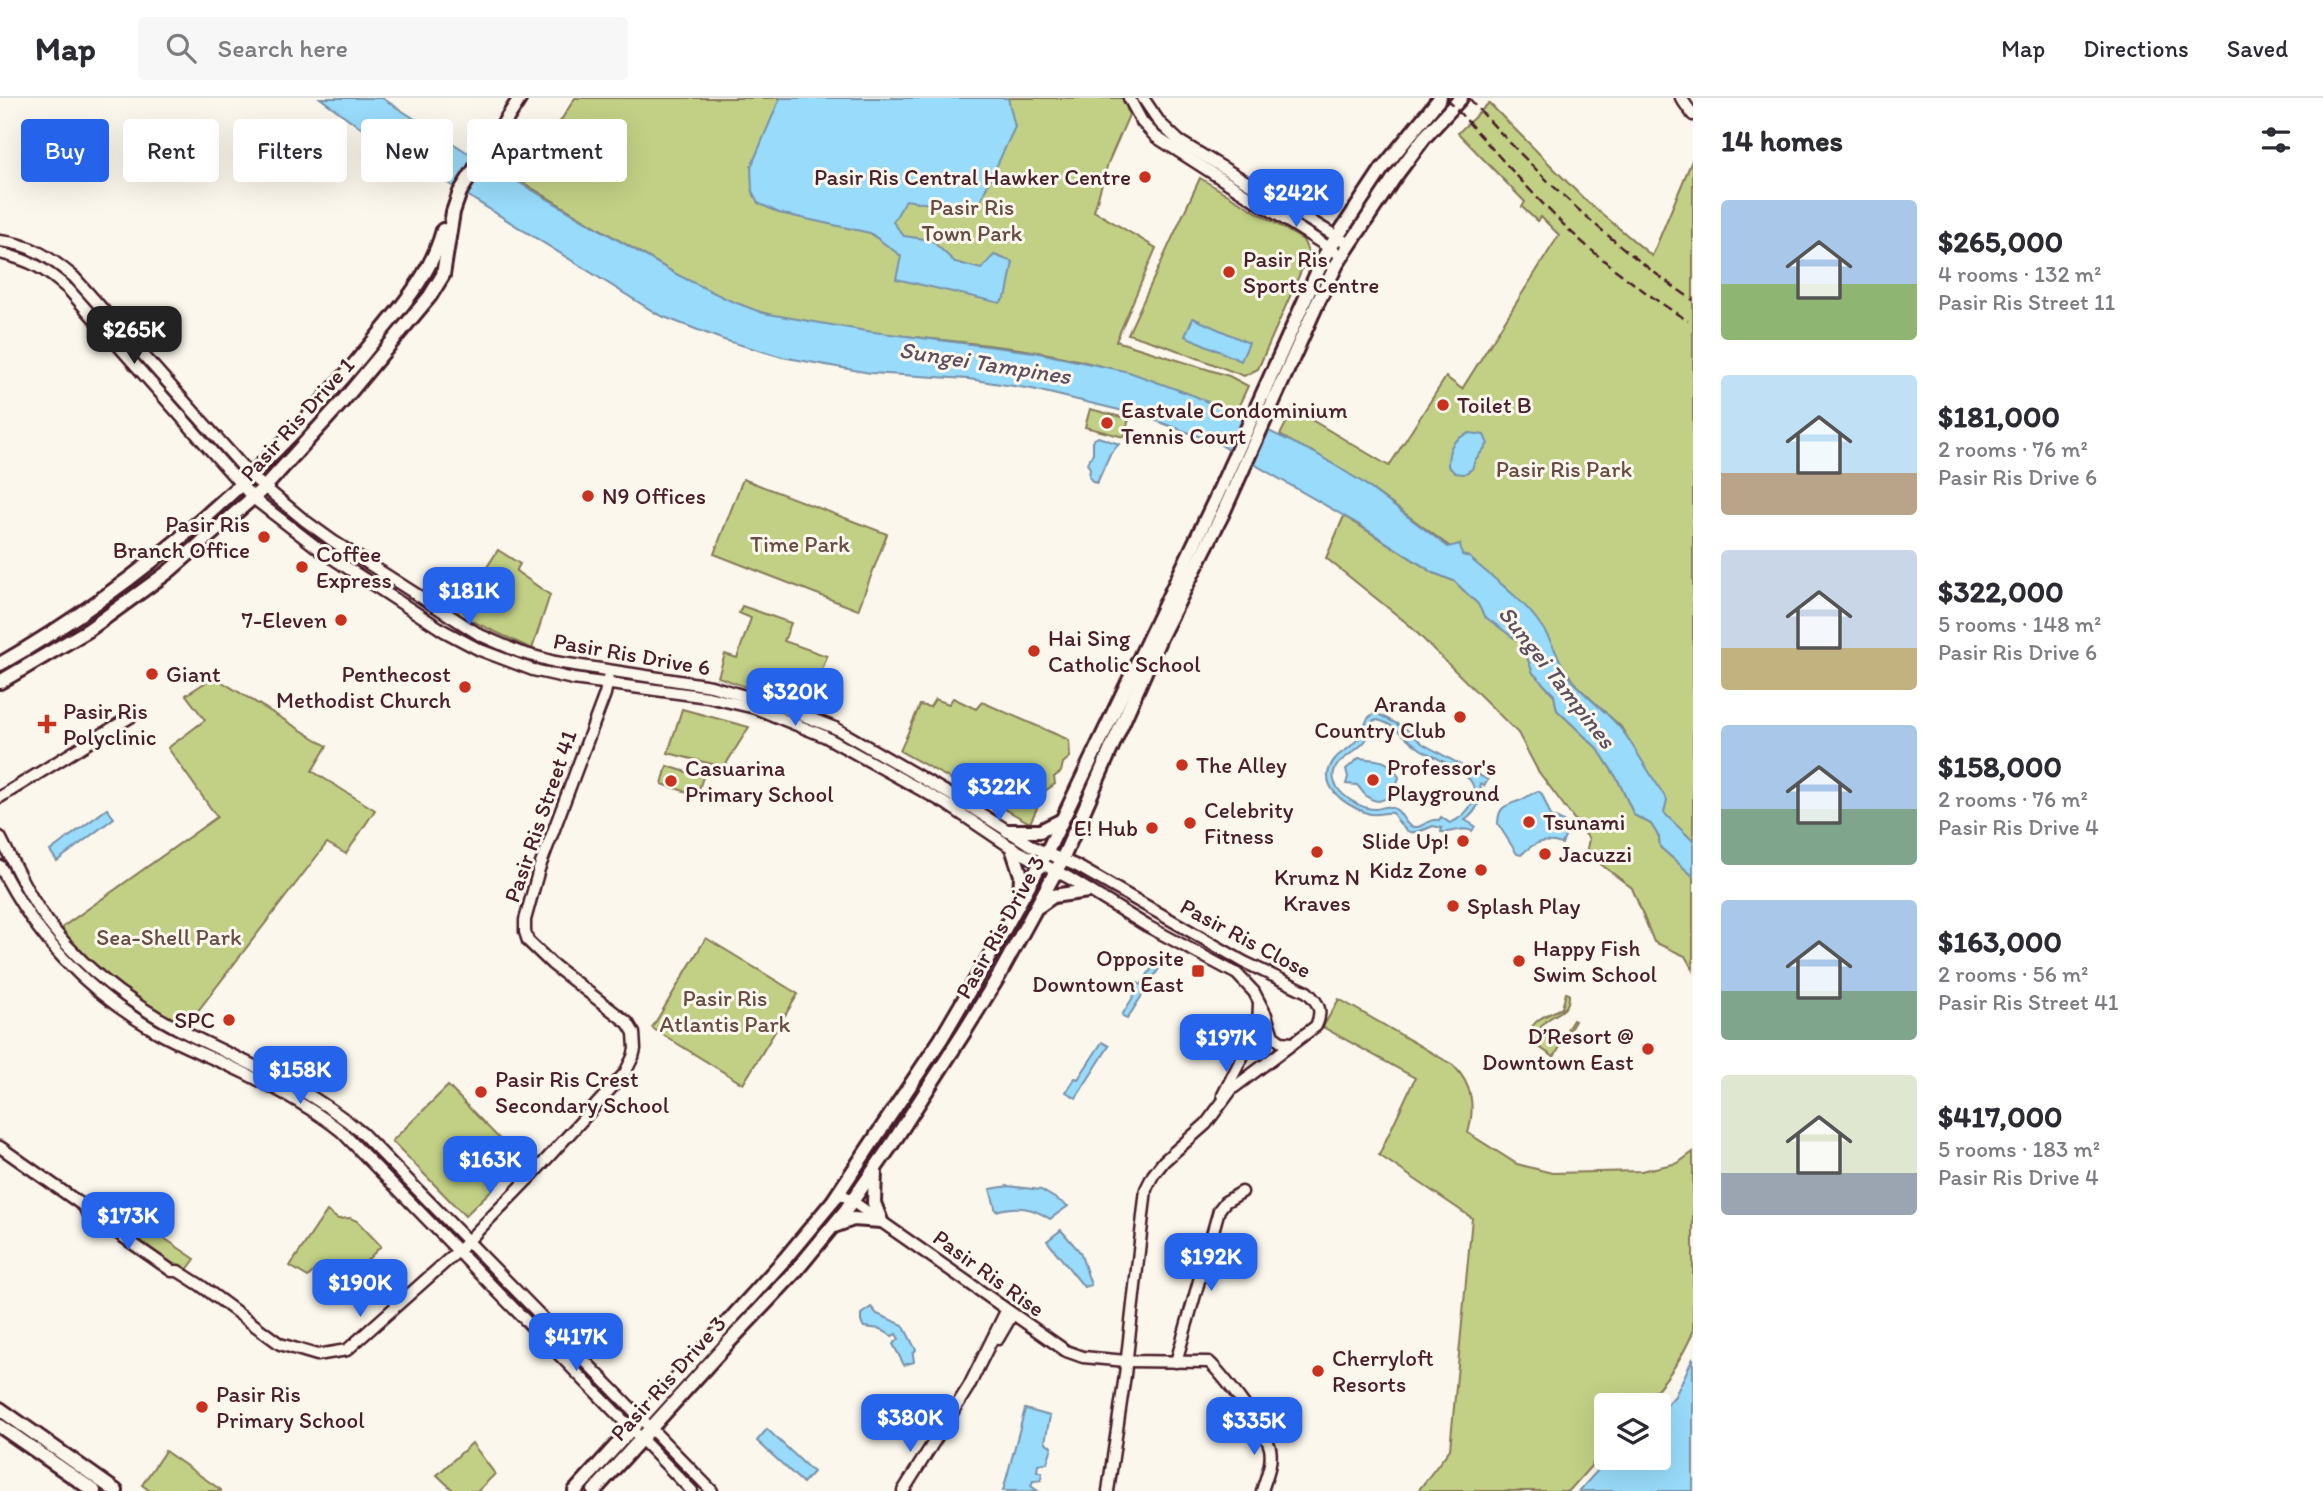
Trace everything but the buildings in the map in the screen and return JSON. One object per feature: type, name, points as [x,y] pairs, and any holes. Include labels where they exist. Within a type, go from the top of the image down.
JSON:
[{"type":"main road","name":"Pasir Ris Drive 1","points":[[502,119],[514,98]]},
{"type":"main road","name":"Pasir Ris Drive 1","points":[[506,119],[520,98]]},
{"type":"main road","name":"Pasir Ris Drive 3","points":[[575,1491],[784,1260],[839,1192],[941,1039],[1044,858],[1211,507],[1329,249],[1382,169],[1440,98]]},
{"type":"main road","name":"Pasir Ris Drive 3","points":[[594,1491],[795,1272],[852,1202],[977,1012],[1059,865],[1160,638],[1247,463],[1317,304],[1342,256],[1424,138],[1461,98]]},
{"type":"main road","name":"Pasir Ris Drive 1","points":[[0,664],[36,644],[124,583],[183,536],[250,475],[340,382],[404,303],[432,261],[458,191],[467,177]]},
{"type":"main road","name":"Pasir Ris Drive 1","points":[[0,682],[87,631],[134,598],[197,548],[264,488],[342,402],[430,296],[443,275],[458,191]]},
{"type":"main road","points":[[1251,418],[1259,417],[1264,424]]},
{"type":"main road","points":[[1008,831],[1040,831],[1062,820]]},
{"type":"main road","points":[[1012,848],[1021,876],[1020,902]]},
{"type":"main road","points":[[1036,909],[1053,896],[1088,891]]},
{"type":"main road","points":[[830,1228],[853,1219],[881,1220],[874,1203],[875,1170]]},
{"type":"main road","points":[[0,1409],[116,1491]]},
{"type":"main road","points":[[0,1426],[94,1491]]},
{"type":"street","points":[[1129,98],[1142,122],[1156,137],[1342,256]]},
{"type":"street","points":[[1143,98],[1160,123],[1180,141],[1349,244]]},
{"type":"street","points":[[1681,98],[1693,115]]},
{"type":"street","name":"Pasir Ris Drive 6","points":[[0,241],[32,247],[75,277],[264,488],[332,541],[480,635],[519,652],[609,677],[755,708],[789,720],[824,736],[948,805],[1012,848],[1059,865]]},
{"type":"street","name":"Pasir Ris Drive 6","points":[[0,253],[41,266],[69,290],[253,498],[323,552],[427,620],[480,650],[533,670],[573,679],[609,677],[711,686],[806,716],[835,728],[919,777],[1008,831],[1044,858]]},
{"type":"street","name":"Pasir Ris Street 41","points":[[467,1241],[608,1094],[625,1073],[633,1057],[635,1039],[628,1023],[552,964],[528,941],[525,932],[527,909],[539,869],[609,677]]},
{"type":"street","points":[[0,797],[132,716]]},
{"type":"street","points":[[0,805],[71,755]]},
{"type":"street","points":[[0,837],[40,912],[93,971],[116,990],[171,1025],[285,1079],[339,1113],[362,1133],[712,1491]]},
{"type":"street","name":"Pasir Ris Close","points":[[1059,865],[1077,866],[1244,962],[1307,992],[1320,1007],[1316,1026],[1293,1043],[1281,1042],[1273,1036],[1254,992],[1237,974],[1088,891],[1059,865]]},
{"type":"street","points":[[0,866],[33,924],[64,961],[92,987],[155,1031],[307,1106],[366,1154],[692,1491]]},
{"type":"street","points":[[1135,918],[1144,904]]},
{"type":"street","points":[[1215,1111],[1258,1026],[1259,1004]]},
{"type":"street","points":[[1108,1491],[1146,1189],[1164,1161],[1206,1124],[1232,1089],[1293,1043]]},
{"type":"street","points":[[1244,1052],[1250,1062],[1264,1064]]},
{"type":"street","points":[[0,1147],[176,1266],[178,1271],[280,1344],[317,1355],[347,1350],[467,1241]]},
{"type":"street","name":"Pasir Ris Rise","points":[[839,1192],[1066,1351],[1083,1357],[1126,1361],[1209,1362],[1261,1430],[1269,1447],[1270,1466],[1262,1491]]},
{"type":"street","points":[[1176,1362],[1219,1210],[1225,1202],[1242,1192]]},
{"type":"street","points":[[903,1491],[978,1369],[985,1363],[1009,1313]]},
{"type":"green space","name":"Pasir Ris Town Park","points":[[575,98],[1123,98],[1129,115],[1108,163],[1094,211],[1156,248],[1116,341],[1229,376],[1248,386],[1235,414],[1136,376],[1059,356],[999,346],[831,327],[764,313],[731,302],[682,278],[522,182],[627,182],[627,119],[562,119]]},
{"type":"green space","name":"Pasir Ris Park","points":[[1489,103],[1582,197],[1652,256],[1693,158],[1693,841],[1663,813],[1645,767],[1621,727],[1577,686],[1557,658],[1542,627],[1506,588],[1362,482],[1280,435],[1293,409],[1389,466],[1446,377],[1462,389],[1559,235],[1541,217],[1537,221],[1522,207],[1525,202],[1458,133]]},
{"type":"green space","name":"Pasir Ris Sports Centre","points":[[1200,178],[1303,240],[1309,253],[1258,369],[1244,376],[1128,334]]},
{"type":"green space","name":"Eastvale Condominium Tennis Court","points":[[1090,409],[1129,419],[1124,437],[1085,427]]},
{"type":"green space","name":"Time Park","points":[[743,479],[887,534],[858,610],[714,554]]},
{"type":"green space","points":[[1344,516],[1434,573],[1454,581],[1478,604],[1485,616],[1522,644],[1533,673],[1554,695],[1557,710],[1598,749],[1618,780],[1634,815],[1651,824],[1659,837],[1660,847],[1693,876],[1693,970],[1685,956],[1654,942],[1632,888],[1586,853],[1589,839],[1538,771],[1518,733],[1408,624],[1326,558]]},
{"type":"green space","points":[[498,550],[520,564],[516,571],[550,595],[532,649],[457,614]]},
{"type":"green space","points":[[742,606],[791,623],[784,641],[827,656],[808,709],[718,677],[725,654],[737,658],[751,618],[739,613]]},
{"type":"green space","name":"Sea-Shell Park","points":[[214,677],[327,746],[312,771],[375,810],[346,854],[327,843],[184,1029],[131,996],[102,974],[61,934],[64,926],[217,817],[168,748],[205,720],[186,695]]},
{"type":"green space","points":[[953,698],[976,709],[982,702],[1069,740],[1070,757],[1063,763],[1061,772],[1054,777],[1055,784],[1045,791],[1030,823],[900,751],[920,705],[930,707],[935,699],[949,704]]},
{"type":"green space","points":[[682,709],[749,727],[724,767],[668,753]]},
{"type":"green space","points":[[667,766],[703,777],[697,795],[662,784]]},
{"type":"green space","name":"Pasir Ris Atlantis Park","points":[[706,938],[798,994],[743,1084],[652,1028]]},
{"type":"green space","points":[[1566,993],[1569,994],[1566,1006],[1541,1027],[1554,1044],[1573,1020],[1575,1021],[1554,1057],[1539,1047],[1529,1032],[1539,1019],[1562,1008]]},
{"type":"green space","points":[[1339,999],[1453,1065],[1465,1080],[1471,1097],[1468,1133],[1517,1164],[1552,1173],[1641,1171],[1678,1163],[1693,1152],[1693,1332],[1671,1372],[1654,1393],[1594,1393],[1594,1463],[1569,1491],[1418,1491],[1450,1449],[1472,1218],[1379,1155],[1415,1078],[1323,1027]]},
{"type":"green space","points":[[448,1086],[521,1161],[465,1216],[392,1141]]},
{"type":"green space","points":[[327,1211],[338,1219],[350,1218],[357,1221],[381,1246],[342,1286],[320,1265],[308,1277],[290,1266]]},
{"type":"green space","points":[[143,1224],[195,1259],[184,1274],[132,1239]]},
{"type":"green space","points":[[472,1443],[495,1474],[478,1491],[454,1491],[437,1475]]},
{"type":"green space","points":[[165,1451],[221,1491],[150,1491],[142,1485]]},
{"type":"water","points":[[320,98],[382,98],[415,119],[361,119],[361,128]]},
{"type":"water","points":[[780,98],[1008,98],[1015,127],[975,212],[906,200],[893,222],[904,236],[931,240],[955,262],[981,269],[994,255],[1013,262],[1007,294],[1000,303],[896,279],[901,256],[870,233],[779,213],[758,203],[752,191],[751,167]]},
{"type":"water","name":"Sungei Tampines","points":[[453,143],[467,152],[467,182],[518,182],[678,275],[763,313],[866,331],[1034,352],[1129,372],[1195,396],[1315,453],[1362,482],[1448,547],[1460,544],[1462,555],[1469,557],[1508,590],[1535,617],[1572,680],[1627,737],[1667,800],[1664,813],[1693,841],[1693,876],[1660,847],[1659,837],[1651,824],[1634,815],[1618,780],[1598,749],[1557,710],[1554,695],[1533,673],[1522,644],[1484,616],[1478,604],[1454,581],[1434,573],[1358,524],[1217,443],[1140,415],[1032,389],[968,379],[870,373],[782,357],[724,340],[659,315],[446,182],[453,182]]},
{"type":"water","points":[[1193,318],[1249,343],[1241,361],[1185,336]]},
{"type":"water","points":[[1470,433],[1484,435],[1488,444],[1475,460],[1472,469],[1464,474],[1455,473],[1448,466],[1450,449],[1455,441]]},
{"type":"water","points":[[1098,437],[1119,444],[1110,454],[1097,483],[1089,477],[1090,468],[1087,464],[1093,453],[1093,440]]},
{"type":"water","points":[[1376,713],[1405,728],[1423,744],[1488,780],[1484,786],[1480,784],[1478,804],[1465,820],[1475,826],[1472,831],[1464,829],[1441,832],[1442,828],[1433,826],[1410,832],[1393,813],[1367,813],[1350,805],[1335,793],[1328,777],[1329,768],[1337,757],[1360,737],[1366,721]],"holes":[[[1374,720],[1381,721],[1470,780],[1473,799],[1462,816],[1450,823],[1441,817],[1439,820],[1431,820],[1414,827],[1394,808],[1367,808],[1350,800],[1337,787],[1334,772],[1338,764],[1364,743]]]},
{"type":"water","name":"Professor's Playground","points":[[1359,758],[1386,763],[1399,777],[1393,792],[1385,799],[1380,801],[1367,797],[1357,785],[1346,784],[1346,769]]},
{"type":"water","name":"Tsunami","points":[[1538,791],[1542,794],[1551,816],[1570,825],[1562,844],[1540,842],[1521,855],[1517,854],[1498,824],[1498,817],[1505,807]]},
{"type":"water","points":[[107,809],[114,818],[57,861],[50,851]]},
{"type":"water","points":[[1155,963],[1160,967],[1127,1019],[1122,1015],[1135,994],[1132,992],[1138,983],[1141,985]]},
{"type":"water","points":[[1102,1042],[1109,1046],[1076,1098],[1066,1092],[1075,1078],[1078,1079]]},
{"type":"water","points":[[1008,1186],[1041,1190],[1068,1206],[1050,1219],[1024,1208],[996,1211],[990,1189]]},
{"type":"water","points":[[1061,1230],[1080,1252],[1091,1285],[1084,1287],[1047,1241]]},
{"type":"water","points":[[871,1307],[877,1314],[903,1325],[916,1350],[913,1354],[914,1362],[904,1365],[893,1344],[899,1339],[896,1334],[892,1336],[880,1329],[864,1327],[861,1314]]},
{"type":"water","points":[[1693,1358],[1693,1491],[1579,1491],[1598,1470],[1671,1470],[1671,1400]]},
{"type":"water","points":[[1025,1409],[1050,1416],[1045,1442],[1052,1447],[1047,1463],[1038,1464],[1037,1471],[1042,1473],[1041,1480],[1033,1481],[1031,1486],[1038,1491],[1003,1491]]},
{"type":"water","points":[[767,1429],[813,1472],[803,1483],[757,1441]]},
{"type":"railway","points":[[1446,98],[1568,229],[1626,278],[1688,321]]},
{"type":"railway","points":[[1469,98],[1520,154],[1575,206],[1632,255],[1693,300]]},
{"type":"place","name":"Pasir Ris Central Hawker Centre","points":[[1145,177]]},
{"type":"place","name":"Pasir Ris Sports Centre","points":[[1229,272]]},
{"type":"place","name":"Toilet B","points":[[1443,405]]},
{"type":"place","name":"Eastvale Condominium Tennis Court","points":[[1107,423]]},
{"type":"place","name":"N9 Offices","points":[[588,496]]},
{"type":"place","name":"Pasir Ris Branch Office","points":[[264,537]]},
{"type":"place","name":"Coffee Express","points":[[302,567]]},
{"type":"place","name":"7-Eleven","points":[[341,620]]},
{"type":"place","name":"Hai Sing Catholic School","points":[[1034,651]]},
{"type":"place","name":"Giant","points":[[152,674]]},
{"type":"place","name":"Penthecost Methodist Church","points":[[465,687]]},
{"type":"place","name":"Aranda Country Club","points":[[1460,717]]},
{"type":"place","name":"Pasir Ris Polyclinic","points":[[47,724]]},
{"type":"place","name":"The Alley","points":[[1182,765]]},
{"type":"place","name":"Professor's Playground","points":[[1373,780]]},
{"type":"place","name":"Casuarina Primary School","points":[[671,781]]},
{"type":"place","name":"Tsunami","points":[[1529,822]]},
{"type":"place","name":"Celebrity Fitness","points":[[1190,823]]},
{"type":"place","name":"E! Hub","points":[[1152,828]]},
{"type":"place","name":"Slide Up!","points":[[1463,841]]},
{"type":"place","name":"Krumz N Kraves","points":[[1317,852]]},
{"type":"place","name":"Jacuzzi","points":[[1545,854]]},
{"type":"place","name":"Kidz Zone","points":[[1481,870]]},
{"type":"place","name":"Splash Play","points":[[1453,906]]},
{"type":"place","name":"Happy Fish Swim School","points":[[1519,961]]},
{"type":"place","name":"Opposite Downtown East","points":[[1198,971]]},
{"type":"place","name":"SPC","points":[[229,1020]]},
{"type":"place","name":"D’Resort @ Downtown East","points":[[1648,1049]]},
{"type":"place","name":"Pasir Ris Crest Secondary School","points":[[481,1092]]},
{"type":"place","name":"Cherryloft Resorts","points":[[1318,1371]]},
{"type":"place","name":"Pasir Ris Primary School","points":[[202,1407]]}]
